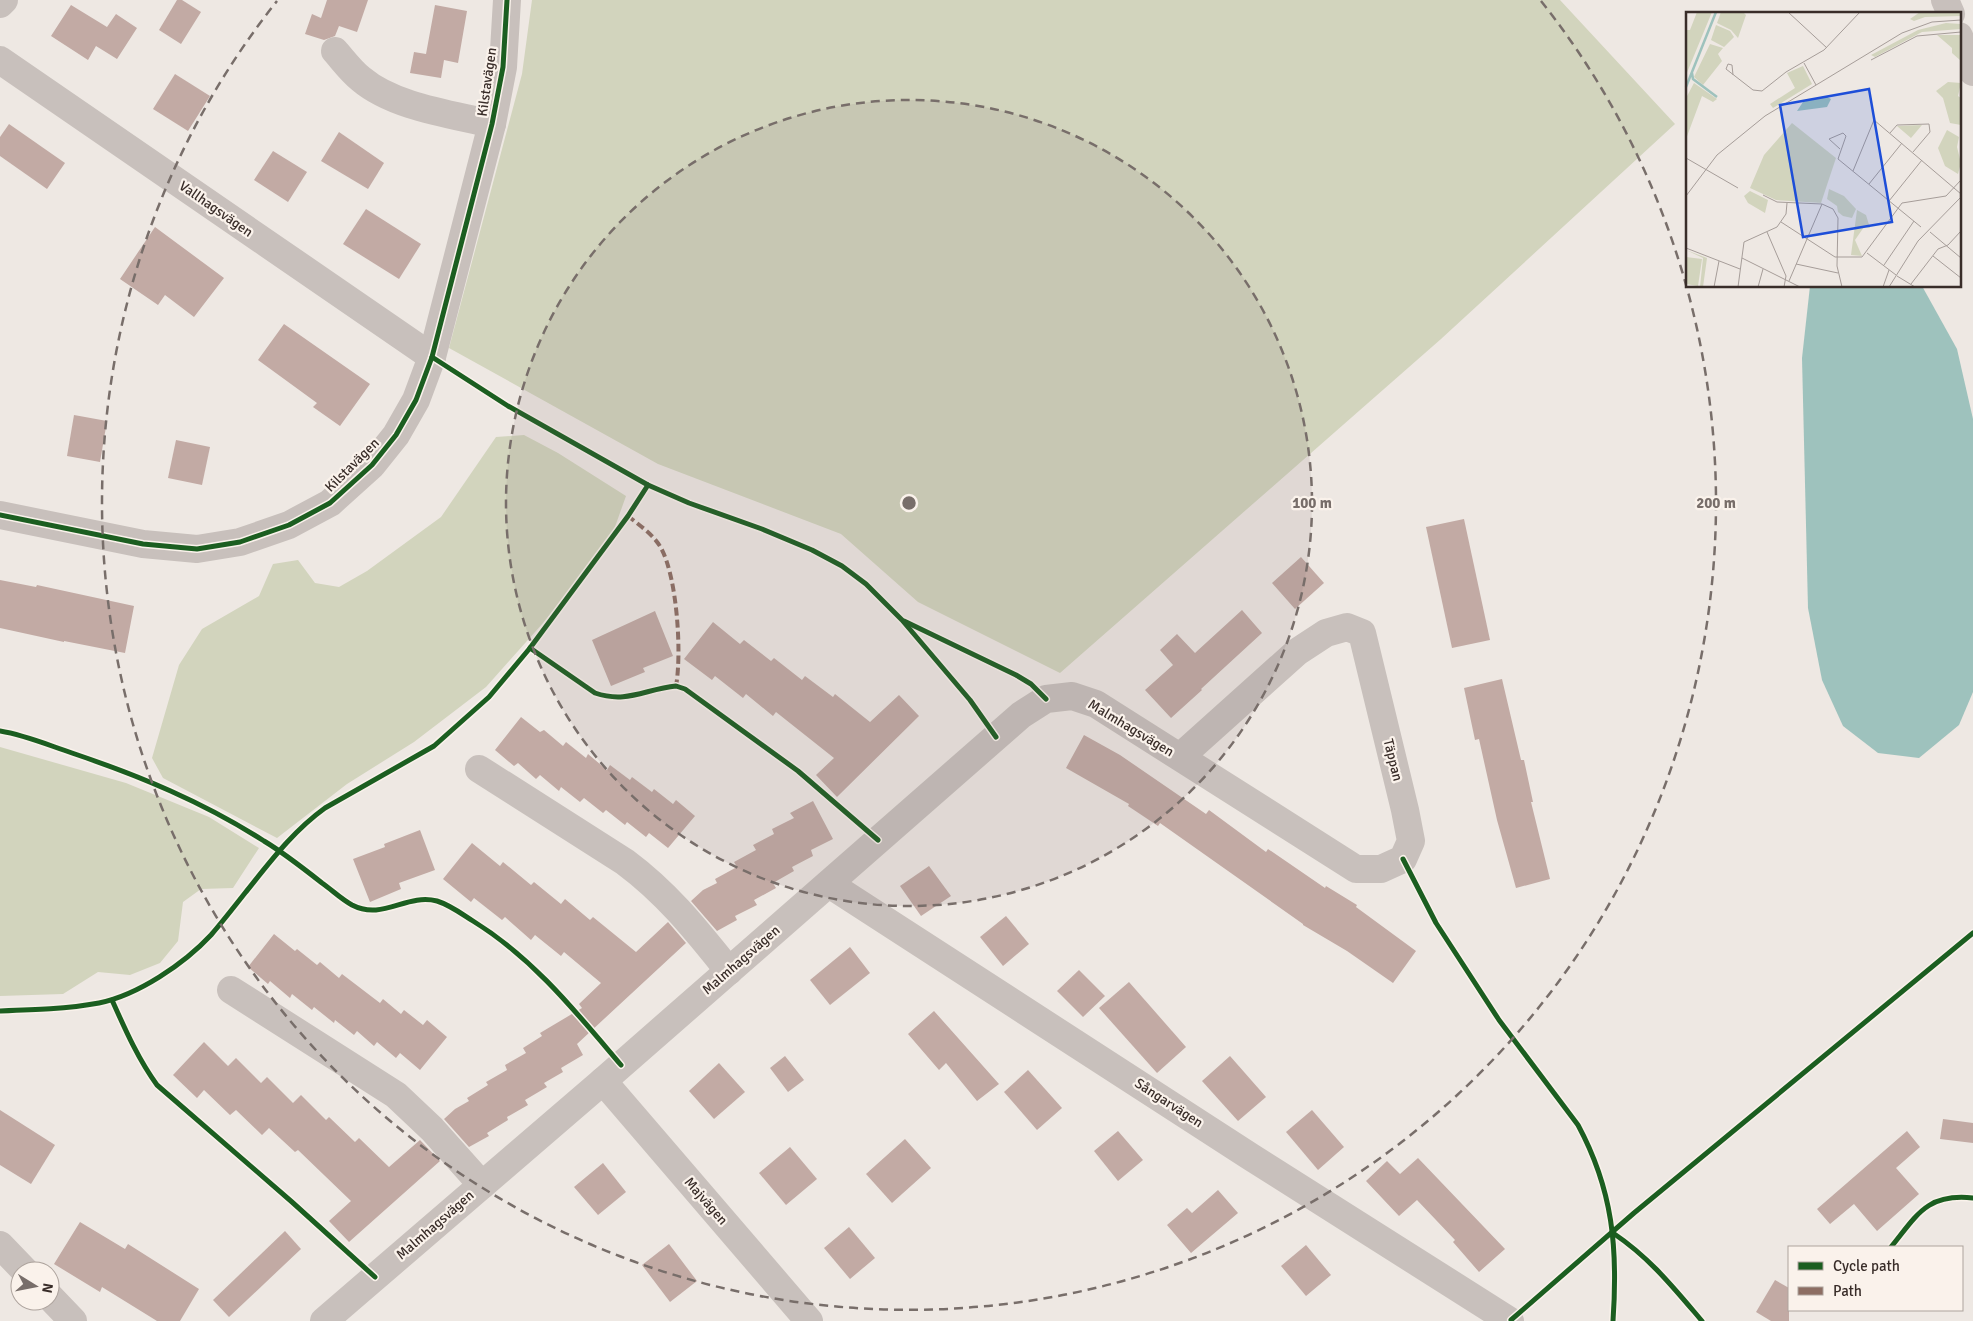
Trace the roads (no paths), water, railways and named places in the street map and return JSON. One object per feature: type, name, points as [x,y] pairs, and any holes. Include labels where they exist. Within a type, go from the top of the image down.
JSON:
[{"type":"street","points":[[0,4],[4,0]]},
{"type":"street","name":"Kilstavägen","points":[[0,515],[143,544],[197,549],[240,542],[288,525],[330,502],[372,465],[396,435],[416,400],[432,357],[492,124],[503,67],[507,0]]},
{"type":"street","points":[[1946,0],[1950,12]]},
{"type":"street","points":[[1960,39],[1973,72]]},
{"type":"street","points":[[335,50],[361,79],[381,92],[418,107],[492,124]]},
{"type":"street","name":"Vallhagsvägen","points":[[0,60],[432,357]]},
{"type":"street","name":"Täppan","points":[[1347,627],[1362,633],[1411,841],[1403,859],[1381,869],[1356,869],[1180,757],[1297,652],[1326,633],[1347,627]]},
{"type":"street","name":"Malmhagsvägen","points":[[324,1321],[603,1081],[1021,715],[1046,699],[1072,696],[1096,704],[1180,757]]},
{"type":"street","points":[[479,769],[625,862],[648,879],[681,912],[729,971]]},
{"type":"street","name":"Sångarvägen","points":[[828,884],[1251,1157],[1510,1321]]},
{"type":"street","points":[[231,990],[396,1095],[432,1128],[482,1185]]},
{"type":"street","name":"Majvägen","points":[[603,1081],[809,1321]]},
{"type":"street","points":[[0,1245],[15,1261]]},
{"type":"street","points":[[60,1307],[73,1321]]},
{"type":"water","points":[[1810,288],[1923,288],[1957,349],[1973,419],[1973,692],[1959,725],[1919,758],[1878,753],[1843,726],[1822,680],[1808,608],[1802,358]]}]
